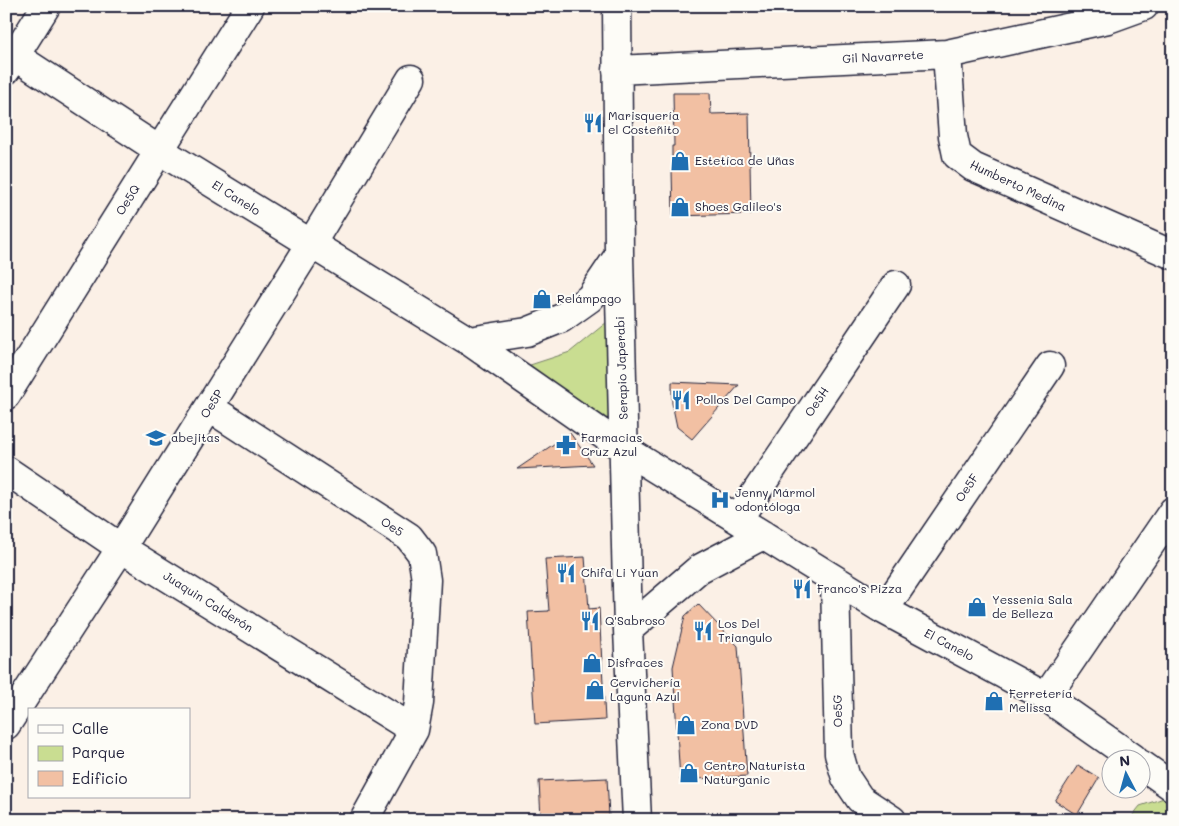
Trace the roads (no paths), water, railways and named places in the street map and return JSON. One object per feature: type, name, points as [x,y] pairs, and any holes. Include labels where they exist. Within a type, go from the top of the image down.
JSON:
[{"type":"street","points":[[9,58],[46,6]]},
{"type":"street","name":"Oe5Q","points":[[6,395],[250,6]]},
{"type":"street","name":"Serapio Japerabi","points":[[617,6],[618,256],[628,630],[637,820]]},
{"type":"street","name":"Gil Navarrete","points":[[617,70],[948,54],[1108,19],[1144,6]]},
{"type":"street","name":"Humberto Medina","points":[[948,54],[953,136],[957,155],[973,167],[1173,255]]},
{"type":"street","name":"El Canelo","points":[[9,58],[469,341],[624,449],[884,610],[1046,697],[1119,748]]},
{"type":"street","name":"Oe5P","points":[[6,725],[210,408],[411,79]]},
{"type":"street","points":[[469,341],[527,332],[562,318],[590,298],[618,256]]},
{"type":"street","name":"Oe5H","points":[[738,519],[896,285]]},
{"type":"street","name":"Oe5F","points":[[884,610],[1050,366]]},
{"type":"street","name":"Oe5","points":[[210,408],[409,538],[422,554],[426,580],[419,703],[414,730],[364,820]]},
{"type":"street","name":"Juaquin Calderón","points":[[6,470],[121,548],[414,730]]},
{"type":"street","points":[[1046,697],[1173,511]]},
{"type":"street","points":[[628,630],[699,569],[763,534]]},
{"type":"street","name":"Oe5G","points":[[835,580],[839,754],[846,778],[860,799],[892,820]]},
{"type":"street","points":[[1152,772],[1172,785]]},
{"type":"place","name":"Marisquería el Costeñito","points":[[593,123]]},
{"type":"place","name":"Estetíca de Uñas","points":[[680,161]]},
{"type":"place","name":"Shoes Galileo's","points":[[680,207]]},
{"type":"place","name":"Relámpago","points":[[542,299]]},
{"type":"place","name":"Pollos Del Campo","points":[[681,400]]},
{"type":"place","name":"abejitas","points":[[156,438]]},
{"type":"place","name":"Farmacias Cruz Azul","points":[[566,445]]},
{"type":"place","name":"Jenny Mármol odontóloga","points":[[720,500]]},
{"type":"place","name":"Chifa Li Yuan","points":[[566,573]]},
{"type":"place","name":"Franco's Pizza","points":[[802,589]]},
{"type":"place","name":"Yessenia Sala de Belleza","points":[[977,607]]},
{"type":"place","name":"Q'Sabroso","points":[[590,621]]},
{"type":"place","name":"Los Del Triangulo","points":[[703,631]]},
{"type":"place","name":"Disfraces","points":[[592,663]]},
{"type":"place","name":"Cervichería Laguna Azul","points":[[595,690]]},
{"type":"place","name":"Ferretería Melissa","points":[[994,701]]},
{"type":"place","name":"Zona DVD","points":[[686,725]]},
{"type":"place","name":"Centro Naturista Naturganic","points":[[689,773]]}]
